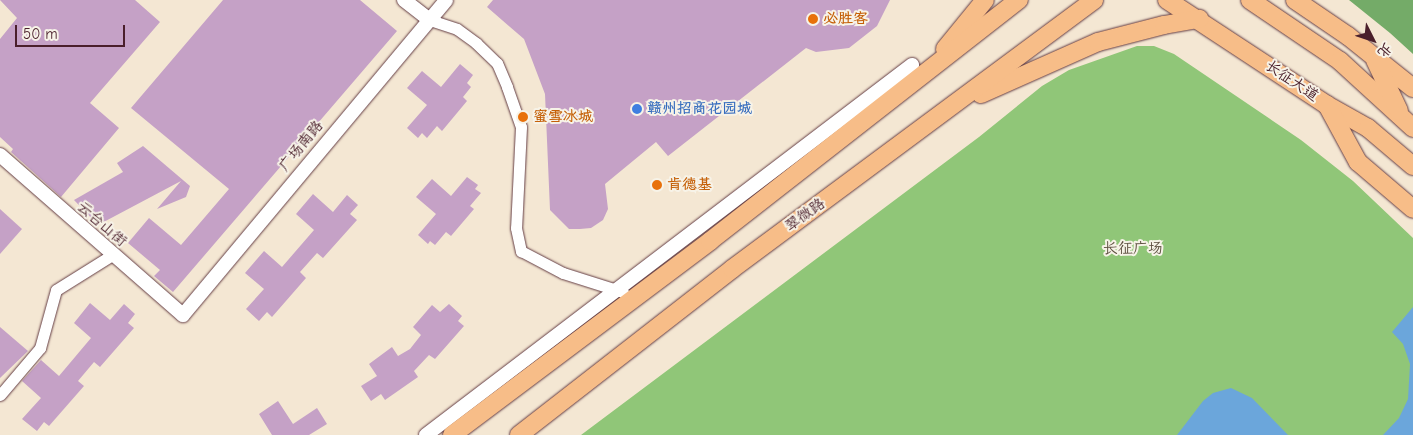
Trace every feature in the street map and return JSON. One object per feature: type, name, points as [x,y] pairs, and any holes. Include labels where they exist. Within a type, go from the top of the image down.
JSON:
[{"type":"main road","points":[[918,70],[985,0]]},
{"type":"main road","points":[[452,435],[636,297],[918,70],[1019,0]]},
{"type":"main road","name":"翠微路","points":[[518,435],[732,269],[1094,0]]},
{"type":"main road","name":"长征大道","points":[[1167,0],[1199,19],[1327,105],[1368,128],[1413,166]]},
{"type":"main road","points":[[1250,0],[1340,61],[1407,123]]},
{"type":"main road","points":[[1295,0],[1330,24],[1413,88]]},
{"type":"main road","points":[[955,104],[1098,42],[1164,24],[1199,19]]},
{"type":"main road","points":[[1279,19],[1330,24]]},
{"type":"main road","points":[[1374,57],[1407,123]]},
{"type":"main road","points":[[1327,105],[1358,162],[1413,209]]},
{"type":"street","points":[[404,0],[430,20],[457,29],[476,43],[497,63],[521,127],[516,228],[521,251],[563,273],[636,297]]},
{"type":"street","name":"广场南路","points":[[184,315],[446,0]]},
{"type":"street","points":[[426,435],[616,290],[918,70]]},
{"type":"street","name":"云台山街","points":[[0,156],[112,255],[184,315]]},
{"type":"street","points":[[0,395],[40,348],[56,290],[112,255]]},
{"type":"green space","points":[[1349,0],[1413,0],[1413,54],[1390,33]]},
{"type":"green space","name":"长征广场","points":[[1137,46],[1154,46],[1174,54],[1301,140],[1353,181],[1413,238],[1413,435],[581,435],[979,137],[1042,86],[1069,70]]},
{"type":"water","points":[[1413,307],[1413,435],[1383,435],[1399,418],[1408,399],[1410,364],[1403,344],[1392,332]]},
{"type":"water","points":[[1231,388],[1252,398],[1288,435],[1177,435],[1203,401],[1213,393]]},
{"type":"building","points":[[0,0],[135,0],[160,22],[90,103],[119,128],[61,197],[11,152],[13,149],[0,137],[0,39],[17,18]]},
{"type":"building","points":[[223,0],[360,0],[397,31],[173,292],[154,276],[160,270],[128,243],[149,218],[181,245],[229,189],[131,108]]},
{"type":"building","name":"赣州招商花园城","points":[[493,0],[890,0],[877,26],[849,48],[816,52],[806,48],[668,156],[656,142],[605,184],[608,209],[603,220],[591,228],[569,229],[550,210],[545,94],[524,39],[487,7]]},
{"type":"building","points":[[460,64],[473,75],[467,83],[471,87],[463,97],[467,101],[442,131],[437,126],[427,138],[422,133],[418,138],[407,128],[427,105],[407,88],[422,71],[441,87]]},
{"type":"building","points":[[143,146],[190,186],[186,197],[157,209],[181,181],[98,225],[74,200],[123,172],[117,163]]},
{"type":"building","points":[[467,177],[478,185],[475,189],[481,193],[470,206],[474,209],[451,236],[446,232],[435,245],[430,241],[428,244],[418,235],[436,214],[416,197],[432,179],[451,196]]},
{"type":"building","points":[[313,194],[333,212],[347,195],[358,205],[350,214],[357,220],[323,258],[317,253],[300,272],[306,278],[272,317],[267,312],[259,321],[246,309],[264,289],[245,273],[264,251],[282,267],[314,230],[296,214]]},
{"type":"building","points":[[0,209],[22,229],[0,254]]},
{"type":"building","points":[[90,303],[110,320],[124,304],[135,314],[128,323],[134,328],[100,367],[94,362],[78,381],[84,386],[49,426],[44,422],[37,431],[22,419],[41,398],[22,381],[41,360],[59,376],[91,338],[74,323]]},
{"type":"building","points":[[449,304],[462,316],[458,321],[464,326],[435,359],[429,355],[414,371],[418,377],[385,400],[381,394],[371,401],[361,386],[377,376],[369,364],[392,347],[398,356],[410,349],[421,335],[413,327],[432,305],[440,312]]},
{"type":"building","points":[[0,327],[28,351],[0,378]]},
{"type":"building","points":[[278,401],[293,424],[317,408],[327,424],[309,435],[272,435],[259,414]]},
{"type":"place","name":"必胜客","points":[[813,19]]},
{"type":"place","name":"赣州招商花园城","points":[[637,109]]},
{"type":"place","name":"蜜雪冰城","points":[[523,117]]},
{"type":"place","name":"肯德基","points":[[657,185]]}]
